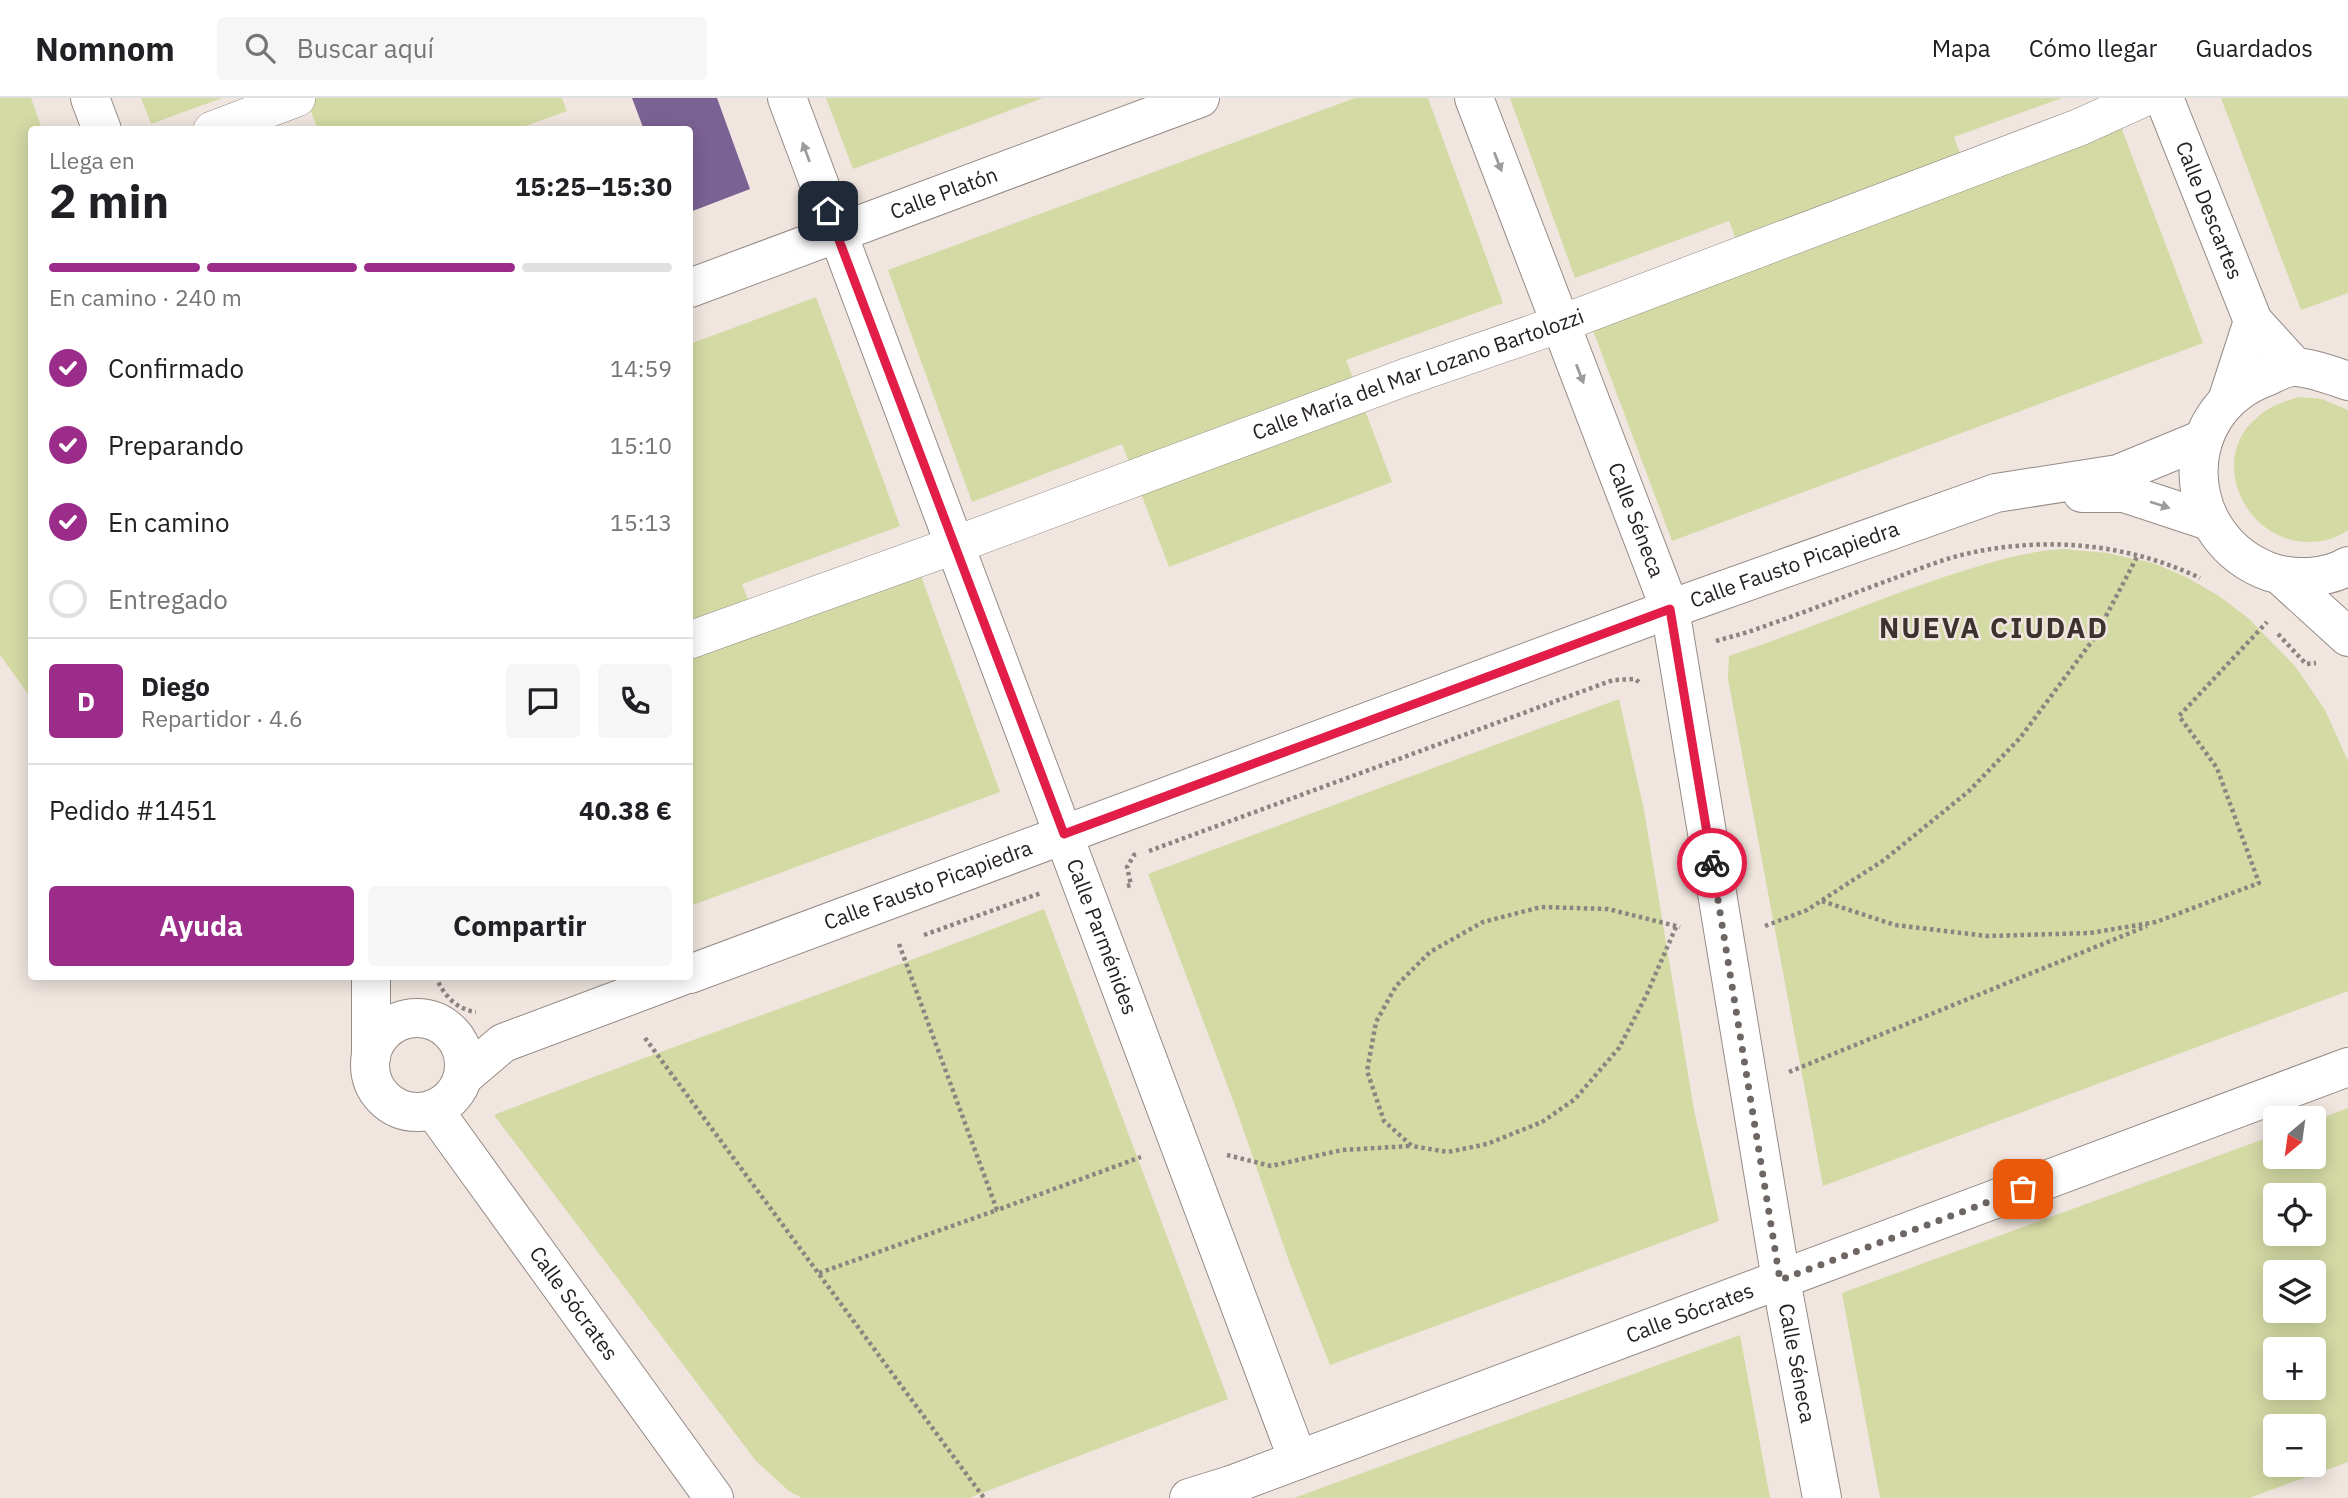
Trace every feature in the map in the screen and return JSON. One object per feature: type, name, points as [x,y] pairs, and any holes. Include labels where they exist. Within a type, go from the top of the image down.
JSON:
[{"type":"street","points":[[90,98],[100,126]]},
{"type":"street","points":[[223,126],[297,98]]},
{"type":"street","name":"Calle Parménides","points":[[787,98],[1298,1460]]},
{"type":"street","name":"Calle Platón","points":[[693,287],[1200,98]]},
{"type":"street","name":"Calle Séneca","points":[[1474,98],[1670,609],[1780,1280],[1822,1498]]},
{"type":"street","name":"Calle María del Mar Lozano Bartolozzi","points":[[693,639],[955,545],[1393,381],[1560,324],[2080,128],[2144,98]]},
{"type":"street","name":"Calle Descartes","points":[[2164,98],[2253,321],[2294,366]]},
{"type":"street","points":[[2227,401],[2253,321]]},
{"type":"street","points":[[2348,381],[2294,366],[2255,381],[2227,401],[2213,418],[2203,439],[2198,467],[2200,495],[2209,521],[2227,547],[2252,565],[2281,576],[2311,577],[2348,565]]},
{"type":"street","name":"Calle Fausto Picapiedra","points":[[693,973],[1670,609],[1996,493],[2118,474],[2203,439]]},
{"type":"street","name":"Calle Fausto Picapiedra","points":[[1996,493],[2124,493],[2209,521]]},
{"type":"street","points":[[2281,576],[2337,649]]},
{"type":"street","points":[[371,980],[371,1057],[371,1074],[377,1088],[388,1101],[402,1109],[418,1112],[433,1109],[447,1102],[463,1077],[462,1048],[452,1033],[441,1024],[428,1019],[400,1021],[386,1030],[376,1042],[371,1057]]},
{"type":"street","points":[[463,1077],[503,1043],[671,980]]},
{"type":"street","points":[[452,1033],[503,1043]]},
{"type":"street","name":"Calle Sócrates","points":[[1189,1498],[1298,1460],[2348,1067]]},
{"type":"street","name":"Calle Sócrates","points":[[433,1109],[714,1498]]},
{"type":"path","points":[[997,1210],[898,944],[1050,890],[1062,898],[1066,905],[1131,885],[1127,867],[1134,855],[1613,680],[1635,679],[1640,684],[1709,679],[1708,658],[1713,642],[1970,553],[2051,544],[2094,545],[2169,564],[2209,583]]},
{"type":"path","points":[[1412,1146],[1384,1121],[1367,1071],[1376,1022],[1396,986],[1430,952],[1483,922],[1541,907],[1608,909],[1676,927],[1723,933],[1766,925],[1807,910],[1884,860],[1969,791],[2020,738],[2095,637],[2138,555]]},
{"type":"path","points":[[2261,615],[2306,664],[2337,649]]},
{"type":"path","points":[[1749,1089],[2156,922],[2259,883],[2217,768],[2179,716],[2267,622]]},
{"type":"path","points":[[1821,901],[1895,925],[1987,936],[2090,933],[2156,922]]},
{"type":"path","points":[[819,1273],[1180,1143],[1271,1166],[1342,1150],[1412,1146],[1448,1152],[1488,1144],[1542,1122],[1575,1099],[1619,1048],[1646,996],[1676,927]]},
{"type":"path","points":[[632,1042],[658,1033]]},
{"type":"path","points":[[645,1038],[984,1498]]},
{"type":"green space","points":[[0,98],[31,98],[41,126],[28,126],[28,694],[0,655]]},
{"type":"green space","points":[[141,98],[222,98],[151,124]]},
{"type":"green space","points":[[306,98],[562,98],[567,111],[525,126],[316,126]]},
{"type":"green space","points":[[826,98],[1043,98],[853,169]]},
{"type":"green space","points":[[1355,98],[1428,98],[1503,303],[1346,360],[1392,482],[1169,567],[1122,444],[972,502],[888,270]]},
{"type":"green space","points":[[1510,98],[2062,98],[1954,137],[1968,175],[2118,119],[2203,343],[1672,541],[1588,317],[1743,258],[1729,221],[1575,278]]},
{"type":"green space","points":[[2221,98],[2348,98],[2348,293],[2301,310]]},
{"type":"green space","points":[[816,297],[900,526],[742,584],[757,622],[917,565],[1000,792],[693,905],[693,343]]},
{"type":"green space","points":[[2299,397],[2322,399],[2348,410],[2348,530],[2334,538],[2308,542],[2285,538],[2265,528],[2250,512],[2239,494],[2234,473],[2236,452],[2244,432],[2269,409]]},
{"type":"green space","points":[[2063,549],[2107,553],[2153,563],[2186,577],[2219,596],[2248,618],[2295,666],[2325,710],[2348,761],[2348,991],[1823,1186],[1728,679],[1729,656],[1944,577],[2017,556]]},
{"type":"green space","points":[[1619,699],[1644,810],[1694,1110],[1719,1221],[1330,1365],[1290,1264],[1234,1103],[1148,874]]},
{"type":"green space","points":[[1044,909],[1228,1399],[969,1498],[802,1498],[789,1491],[756,1461],[494,1115]]},
{"type":"green space","points":[[2348,1108],[2348,1462],[2326,1470],[2326,1414],[2263,1414],[2263,1477],[2307,1477],[2249,1498],[1880,1498],[1842,1293],[2263,1139],[2263,1169],[2326,1169],[2326,1116]]},
{"type":"green space","points":[[1740,1335],[1770,1498],[1294,1498]]},
{"type":"building","points":[[632,98],[717,98],[750,189],[693,211],[693,126],[642,126]]},
{"type":"way so far","points":[[1712,863],[1780,1280],[2023,1189]]},
{"type":"district","name":"NUEVA CIUDAD","points":[[1994,628]]},
{"type":"route","points":[[828,211],[1064,834],[1670,609],[1712,863]]}]
